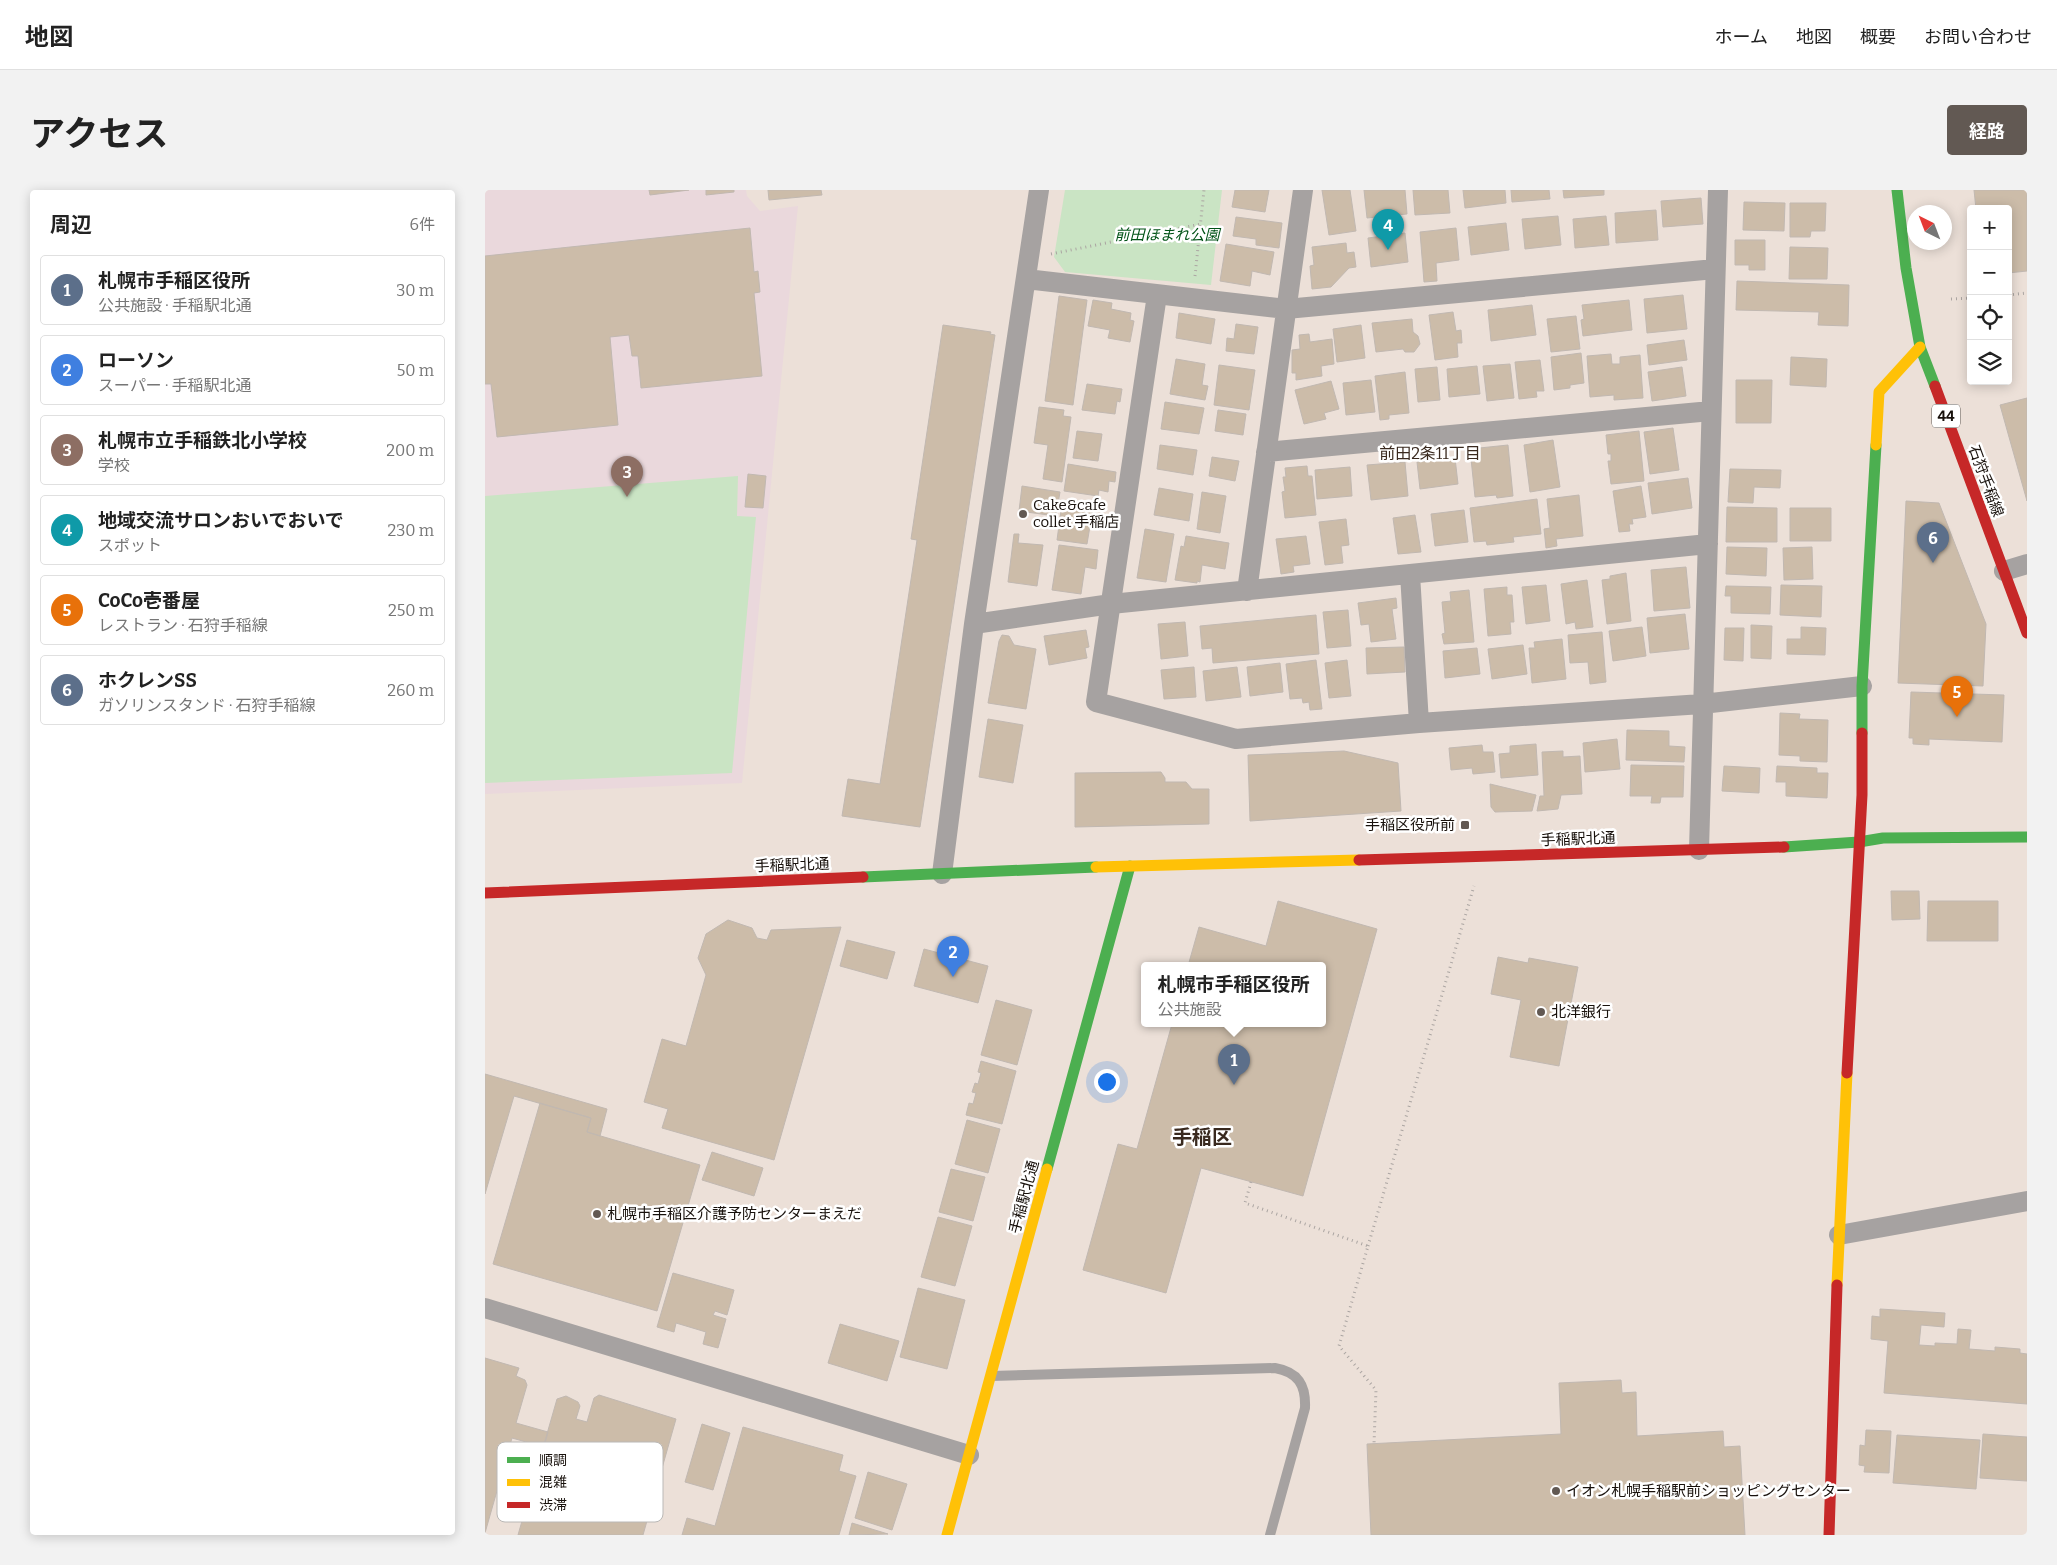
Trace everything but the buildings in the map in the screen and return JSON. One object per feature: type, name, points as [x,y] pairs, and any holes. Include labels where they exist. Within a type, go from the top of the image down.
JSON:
[{"type":"street","points":[[942,874],[974,624],[1039,190]]},
{"type":"street","points":[[1247,591],[1303,190]]},
{"type":"street","points":[[1699,850],[1718,190]]},
{"type":"street","name":"石狩手稲線","points":[[1897,190],[1906,268],[1920,347],[2027,633]]},
{"type":"street","points":[[1026,279],[1157,296],[1286,309],[1715,270]]},
{"type":"street","points":[[1157,296],[1096,702],[1236,739],[1419,723],[1702,704],[1862,686]]},
{"type":"street","points":[[1829,1535],[1839,1235],[1863,795],[1862,686],[1879,392],[1920,347]]},
{"type":"street","points":[[1266,452],[1711,411]]},
{"type":"street","points":[[974,624],[1111,604],[1708,544]]},
{"type":"street","points":[[2004,572],[2027,564]]},
{"type":"street","points":[[1410,574],[1419,723]]},
{"type":"street","name":"手稲駅北通","points":[[485,893],[1130,866],[1699,850],[1859,842],[1883,838],[2027,837]]},
{"type":"street","name":"手稲駅北通","points":[[947,1535],[1130,866]]},
{"type":"street","points":[[1839,1235],[2027,1200]]},
{"type":"street","points":[[485,1308],[969,1455]]},
{"type":"lane","points":[[990,1376],[1275,1368],[1288,1370],[1303,1387],[1306,1397],[1305,1408],[1270,1535]]},
{"type":"path","points":[[1194,280],[1205,190]]},
{"type":"path","points":[[1048,255],[1201,224]]},
{"type":"path","points":[[2012,295],[2027,293]]},
{"type":"path","points":[[1951,299],[1967,298]]},
{"type":"path","points":[[1374,1444],[1376,1390],[1339,1346],[1474,886]]},
{"type":"path","points":[[1251,1182],[1245,1203],[1369,1246]]},
{"type":"shaded area","points":[[485,190],[746,190],[747,196],[760,211],[798,206],[742,783],[485,794]]},
{"type":"green space","name":"前田ほまれ公園","points":[[1065,190],[1222,190],[1211,285],[1065,272],[1054,257]]},
{"type":"green space","points":[[738,476],[737,516],[756,517],[732,773],[485,783],[485,496]]},
{"type":"traffic: fast","points":[[1897,190],[1906,268],[1920,347],[1935,386]]},
{"type":"traffic: fast","points":[[1862,733],[1862,686],[1876,445]]},
{"type":"traffic: fast","points":[[1784,847],[1859,842],[1883,838],[2027,837]]},
{"type":"traffic: fast","points":[[1047,1169],[1130,866]]},
{"type":"traffic: fast","points":[[863,877],[1096,867]]},
{"type":"traffic: slow","points":[[1876,445],[1879,392],[1920,347]]},
{"type":"traffic: slow","points":[[1096,867],[1359,860]]},
{"type":"traffic: slow","points":[[1837,1285],[1847,1073]]},
{"type":"traffic: slow","points":[[947,1535],[1047,1169]]},
{"type":"traffic: jam","points":[[1935,386],[2027,633]]},
{"type":"traffic: jam","points":[[1847,1073],[1862,795],[1862,733]]},
{"type":"traffic: jam","points":[[1359,860],[1784,847]]},
{"type":"traffic: jam","points":[[485,893],[863,877]]},
{"type":"traffic: jam","points":[[1829,1535],[1837,1285]]},
{"type":"place","name":"地域交流サロンおいでおいで","points":[[1388,250]]},
{"type":"place","name":"札幌市立手稲鉄北小学校","points":[[627,497]]},
{"type":"place","name":"Cake&cafe collet 手稲店","points":[[1023,514]]},
{"type":"place","name":"ホクレンSS","points":[[1933,563]]},
{"type":"place","name":"CoCo壱番屋","points":[[1957,717]]},
{"type":"place","name":"手稲区役所前","points":[[1465,825]]},
{"type":"place","name":"ローソン","points":[[953,977]]},
{"type":"place","name":"北洋銀行","points":[[1541,1012]]},
{"type":"place","name":"札幌市手稲区役所","points":[[1234,1085]]},
{"type":"place","name":"札幌市手稲区介護予防センターまえだ","points":[[597,1214]]},
{"type":"place","name":"イオン札幌手稲駅前ショッピングセンター","points":[[1556,1491]]},
{"type":"district","name":"前田2条11丁目","points":[[1430,453]]},
{"type":"district","name":"手稲区","points":[[1202,1137]]}]
